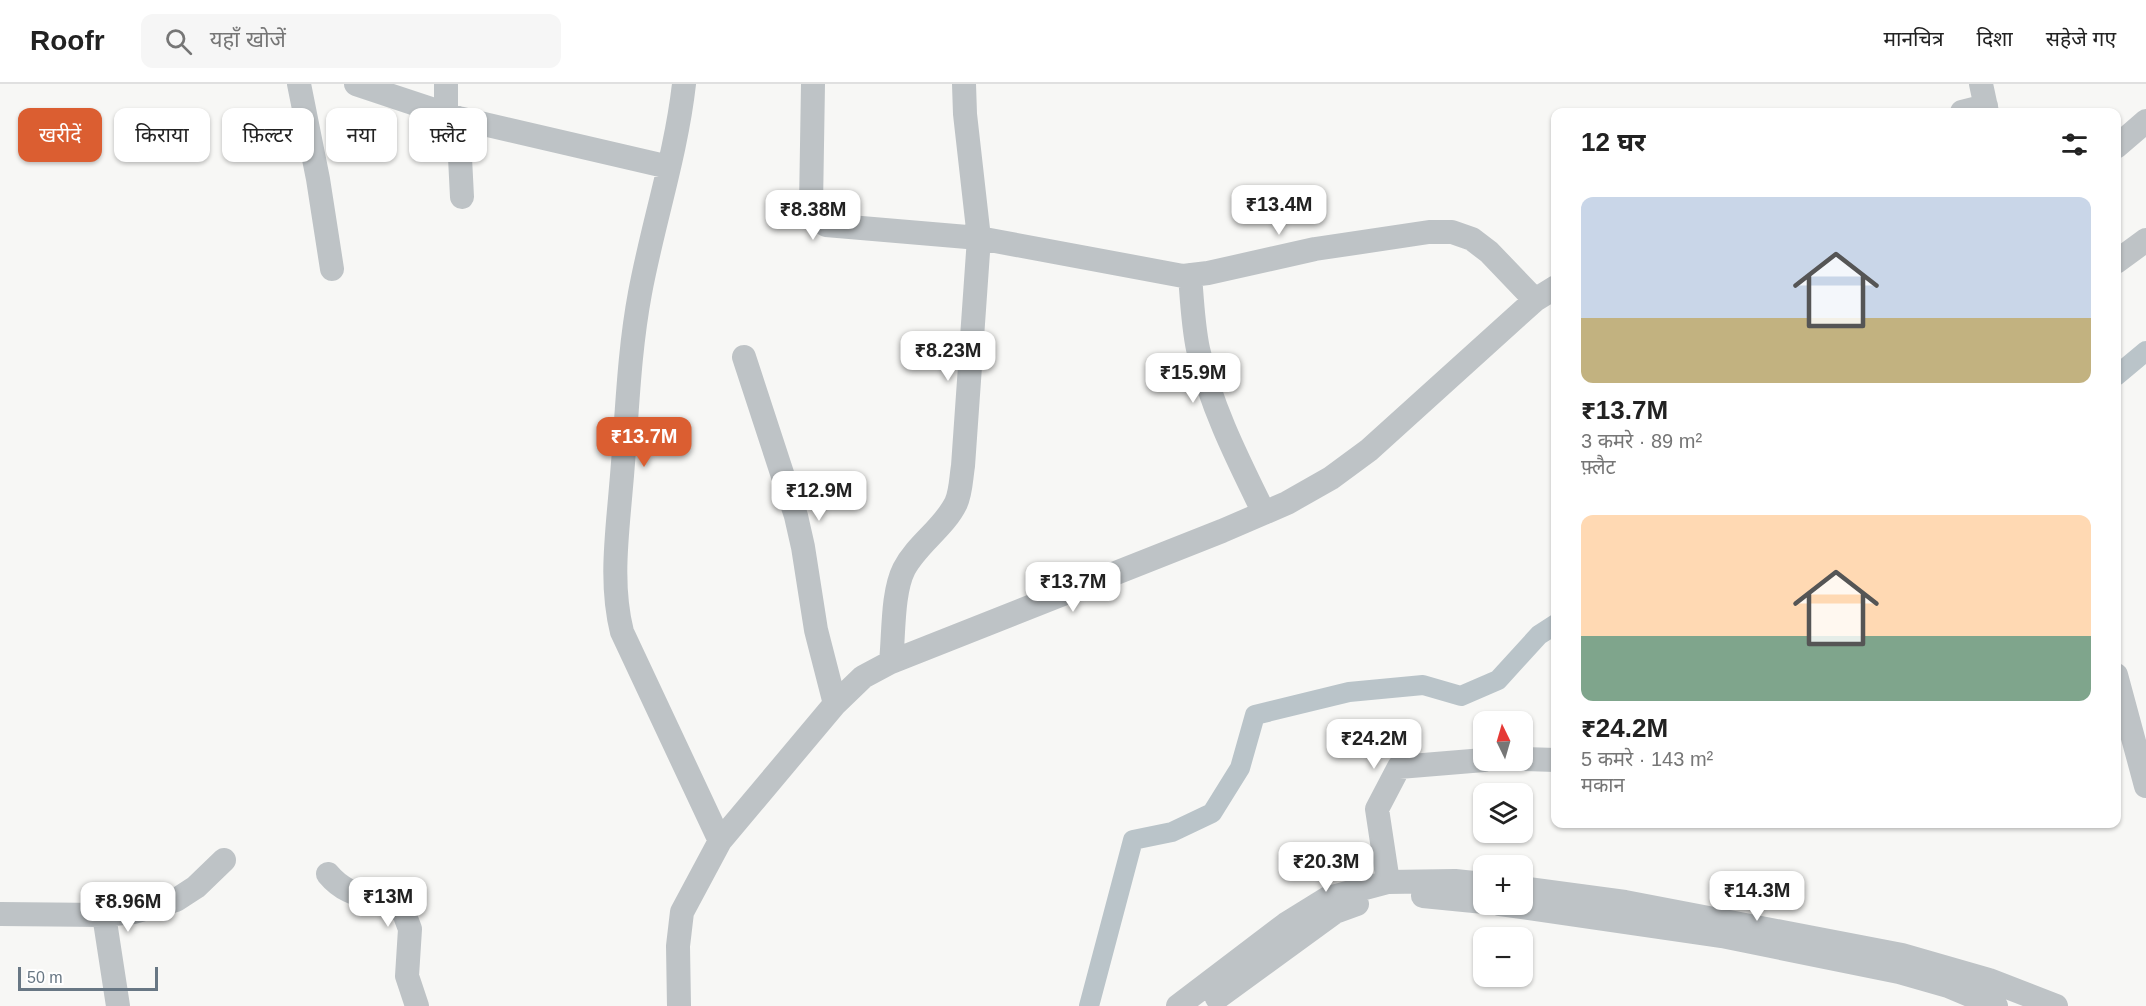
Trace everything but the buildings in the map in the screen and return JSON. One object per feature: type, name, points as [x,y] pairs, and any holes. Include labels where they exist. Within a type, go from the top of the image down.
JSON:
[{"type":"street","points":[[299,84],[318,179],[332,269]]},
{"type":"street","points":[[356,84],[428,108]]},
{"type":"street","points":[[446,84],[450,108]]},
{"type":"street","points":[[684,84],[680,116],[642,283],[631,356],[616,550],[615,603],[622,632],[720,842]]},
{"type":"street","points":[[813,84],[811,206],[817,219],[826,225],[979,238],[1183,276],[1208,273],[1315,249],[1430,232],[1452,232],[1472,239],[1535,300]]},
{"type":"street","points":[[891,662],[898,589],[903,571],[914,552],[957,501],[963,466],[979,238],[965,114],[964,84]]},
{"type":"street","points":[[1970,108],[1984,101]]},
{"type":"street","points":[[2121,143],[2146,121]]},
{"type":"street","points":[[487,124],[669,167]]},
{"type":"street","points":[[458,162],[462,197]]},
{"type":"street","points":[[2121,258],[2146,240]]},
{"type":"street","points":[[1190,275],[1195,331],[1205,375],[1228,440],[1264,513]]},
{"type":"street","points":[[679,1006],[678,946],[682,912],[720,842],[835,704],[863,677],[891,662],[1222,531],[1264,513],[1331,478],[1369,450],[1535,300],[1551,290]]},
{"type":"street","points":[[744,357],[796,516],[816,630],[835,704]]},
{"type":"street","points":[[2121,694],[2146,786]]},
{"type":"street","points":[[1533,759],[1551,760]]},
{"type":"street","points":[[1388,882],[1377,809],[1399,767],[1473,761]]},
{"type":"street","points":[[0,914],[104,915],[134,912],[176,900],[196,887],[224,860]]},
{"type":"street","points":[[328,874],[341,888],[386,902],[404,913],[410,929],[407,976],[417,1006]]},
{"type":"street","points":[[1178,1006],[1310,907],[1328,897],[1388,882],[1473,883]]},
{"type":"street","points":[[1533,890],[1636,904],[1902,955],[1989,980],[2056,1006]]},
{"type":"street","points":[[1206,1006],[1335,912],[1366,900],[1396,895],[1438,896],[1473,901]]},
{"type":"street","points":[[1533,909],[1722,936],[1899,972],[1947,986],[1996,1006]]},
{"type":"street","points":[[104,915],[118,1006]]},
{"type":"waterway","points":[[2121,372],[2146,351]]},
{"type":"waterway","points":[[1089,1006],[1133,840],[1172,832],[1212,813],[1240,768],[1255,715],[1349,692],[1423,685],[1461,696],[1498,680],[1539,635],[1551,627]]}]
